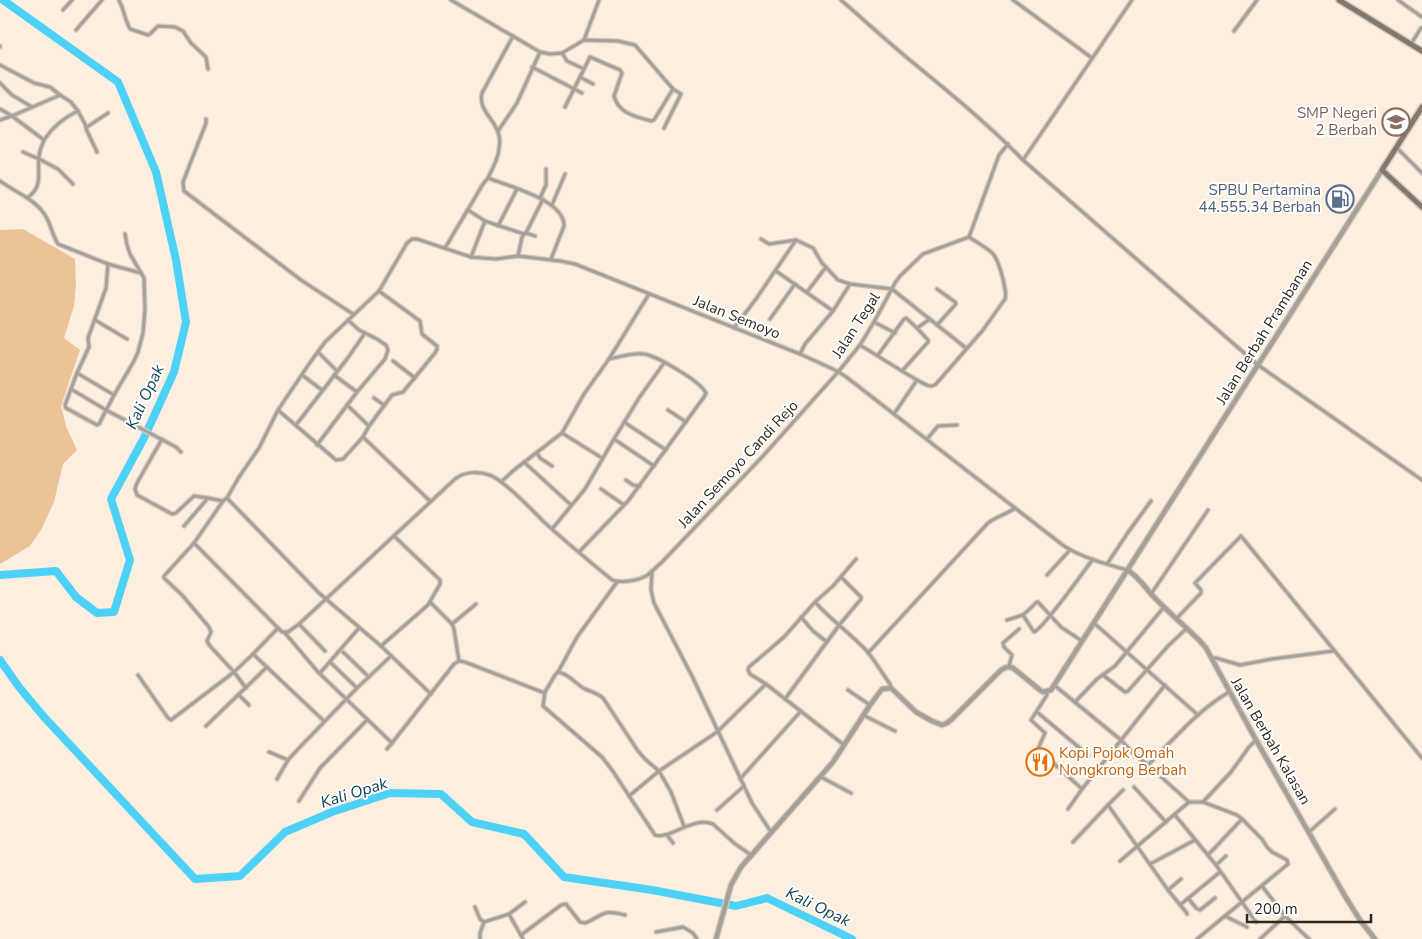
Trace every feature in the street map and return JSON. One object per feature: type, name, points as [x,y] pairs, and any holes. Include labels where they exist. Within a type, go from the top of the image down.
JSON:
[{"type":"main road","points":[[1339,0],[1422,51]]},
{"type":"main road","name":"Jalan Berbah Prambanan","points":[[1382,170],[1422,107]]},
{"type":"main road","points":[[1382,170],[1422,207]]},
{"type":"street","points":[[63,10],[72,0]]},
{"type":"street","points":[[76,30],[102,0]]},
{"type":"street","points":[[119,0],[124,19],[130,29],[148,35],[158,26],[180,29],[204,55],[207,60],[208,69]]},
{"type":"street","points":[[451,0],[540,52],[550,54],[562,53],[584,40],[618,41],[635,45],[673,89],[682,94],[664,128]]},
{"type":"street","points":[[584,40],[599,0]]},
{"type":"street","points":[[841,0],[910,60],[935,79],[1008,144],[1023,160],[1258,365],[1422,480]]},
{"type":"street","points":[[1013,0],[1092,58]]},
{"type":"street","points":[[1023,160],[1132,0]]},
{"type":"street","points":[[1234,31],[1257,0]]},
{"type":"street","points":[[1398,0],[1422,17]]},
{"type":"street","points":[[1411,44],[1421,28]]},
{"type":"street","points":[[445,248],[489,177],[499,150],[498,132],[482,107],[480,99],[513,36]]},
{"type":"street","points":[[498,132],[518,103],[540,52]]},
{"type":"street","points":[[562,53],[567,61],[584,69]]},
{"type":"street","points":[[565,107],[590,57],[620,70],[622,73],[622,78],[614,96],[620,108],[651,122],[673,89]]},
{"type":"street","points":[[0,65],[34,83],[50,87],[71,102],[86,124],[87,131],[97,152]]},
{"type":"street","points":[[532,67],[582,93]]},
{"type":"street","points":[[580,78],[593,84]]},
{"type":"street","points":[[0,84],[33,107]]},
{"type":"street","points":[[0,120],[60,95]]},
{"type":"street","points":[[0,109],[44,140]]},
{"type":"street","points":[[27,198],[36,190],[38,184],[40,150],[44,140],[50,130],[62,120],[78,111]]},
{"type":"street","points":[[86,128],[108,113]]},
{"type":"street","points":[[206,119],[183,182],[184,191],[307,284],[354,314]]},
{"type":"street","points":[[860,345],[917,380],[933,387],[982,330],[1005,299],[1006,292],[996,257],[988,248],[969,237],[1001,151],[1008,144]]},
{"type":"street","points":[[1396,148],[1422,173]]},
{"type":"street","points":[[22,152],[39,158],[58,169],[73,184]]},
{"type":"street","points":[[518,256],[525,234],[542,199],[546,185],[546,169]]},
{"type":"street","name":"Jalan Berbah Prambanan","points":[[1047,692],[1051,690],[1382,170]]},
{"type":"street","points":[[552,205],[565,174]]},
{"type":"street","points":[[489,177],[542,199],[552,205],[562,215],[565,223],[551,259]]},
{"type":"street","points":[[0,181],[35,204],[45,215],[58,244],[108,264],[141,273]]},
{"type":"street","points":[[498,226],[516,189]]},
{"type":"street","points":[[468,210],[485,221],[535,236]]},
{"type":"street","points":[[471,257],[485,221]]},
{"type":"street","points":[[108,264],[106,288],[88,338],[89,347],[65,405],[66,408],[97,425],[134,361],[142,333],[145,309],[144,278],[130,254],[125,234]]},
{"type":"street","name":"Jalan Tegal","points":[[838,372],[860,345],[900,276],[923,254],[969,237]]},
{"type":"street","name":"Jalan Semoyo","points":[[379,291],[407,243],[412,239],[471,257],[496,259],[518,256],[551,259],[583,266],[648,294],[800,354],[838,372],[1070,550],[1127,570]]},
{"type":"street","points":[[761,239],[769,244],[796,240],[813,248],[838,280],[850,284],[892,289],[966,348]]},
{"type":"street","points":[[734,328],[776,271],[796,240]]},
{"type":"street","points":[[807,292],[826,267]]},
{"type":"street","points":[[776,271],[833,311]]},
{"type":"street","points":[[770,320],[795,284]]},
{"type":"street","points":[[800,354],[805,344],[833,311],[850,284]]},
{"type":"street","points":[[937,289],[956,304],[937,325]]},
{"type":"street","points":[[246,688],[207,641],[211,632],[210,627],[182,594],[164,578],[164,574],[194,544],[223,501],[227,498],[263,441],[278,410],[325,342],[379,291],[420,321],[422,334],[437,346],[435,353],[415,378],[403,392],[392,395],[363,437],[344,458],[336,460],[278,410]]},
{"type":"street","points":[[501,482],[562,433],[584,394],[610,359],[648,294]]},
{"type":"street","points":[[878,355],[906,318],[928,342],[902,371]]},
{"type":"street","points":[[917,328],[930,318]]},
{"type":"street","points":[[95,320],[127,339]]},
{"type":"street","points":[[317,445],[346,405],[385,359],[388,350],[386,345],[378,339],[359,330],[348,320]]},
{"type":"street","points":[[874,322],[895,333]]},
{"type":"street","points":[[296,425],[364,333]]},
{"type":"street","points":[[318,352],[337,371]]},
{"type":"street","points":[[579,552],[640,486],[706,393],[691,378],[649,355],[634,354],[610,359]]},
{"type":"street","points":[[393,361],[415,378]]},
{"type":"street","points":[[552,529],[589,482],[624,422],[664,363]]},
{"type":"street","name":"Jalan Semoyo Candi Rejo","points":[[617,582],[646,576],[662,562],[763,456],[838,372]]},
{"type":"street","points":[[77,373],[114,395]]},
{"type":"street","points":[[302,375],[322,390]]},
{"type":"street","points":[[334,375],[357,392]]},
{"type":"street","points":[[894,414],[917,380]]},
{"type":"street","points":[[71,389],[176,447],[181,452]]},
{"type":"street","points":[[374,398],[384,405]]},
{"type":"street","points":[[346,405],[369,426]]},
{"type":"street","points":[[668,410],[686,422]]},
{"type":"street","points":[[624,422],[666,450]]},
{"type":"street","points":[[927,439],[938,426],[957,425]]},
{"type":"street","points":[[562,433],[602,458]]},
{"type":"street","points":[[363,437],[430,501]]},
{"type":"street","points":[[162,439],[137,483],[135,489],[137,495],[172,514],[194,496],[223,501]]},
{"type":"street","points":[[614,439],[654,466]]},
{"type":"street","points":[[537,453],[540,458],[552,466]]},
{"type":"street","points":[[524,462],[571,505]]},
{"type":"street","points":[[285,633],[299,624],[455,479],[473,472],[487,475],[501,482],[552,529],[612,580],[617,582],[578,637],[555,675],[545,692],[543,706],[602,757],[655,835],[667,835],[684,826],[705,822],[714,824],[734,843],[752,855]]},
{"type":"street","points":[[626,480],[640,486]]},
{"type":"street","points":[[601,489],[624,505]]},
{"type":"street","points":[[184,526],[208,498]]},
{"type":"street","points":[[227,498],[325,599],[381,646],[431,694]]},
{"type":"street","points":[[1107,564],[1151,501]]},
{"type":"street","points":[[868,653],[987,524],[1015,508]]},
{"type":"street","points":[[1151,594],[1208,510]]},
{"type":"street","points":[[381,646],[430,602],[438,590],[440,580],[394,536]]},
{"type":"street","points":[[1177,618],[1201,593],[1201,590],[1195,583],[1241,536],[1422,758]]},
{"type":"street","points":[[194,544],[285,633],[320,673],[392,743]]},
{"type":"street","points":[[1047,575],[1070,550]]},
{"type":"street","points":[[845,745],[748,672],[749,667],[784,637],[856,559]]},
{"type":"street","points":[[1023,615],[1034,632],[1036,632],[1093,559]]},
{"type":"street","points":[[652,570],[651,590],[653,600],[692,676],[752,803],[771,832]]},
{"type":"street","name":"Jalan Berbah Kalasan","points":[[1127,570],[1132,572],[1151,594],[1203,645],[1345,896],[1375,939]]},
{"type":"street","points":[[785,699],[840,624],[862,598],[841,577]]},
{"type":"street","points":[[430,602],[452,624],[459,661]]},
{"type":"street","points":[[816,602],[825,613],[840,624],[868,653],[891,688],[910,707],[932,722],[942,725],[947,723],[1002,670],[1009,666],[1012,655],[1004,647],[1003,643],[1019,629]]},
{"type":"street","points":[[1007,620],[1023,615],[1037,602],[1065,630],[1082,641]]},
{"type":"street","points":[[452,624],[476,604]]},
{"type":"street","points":[[1075,702],[1091,684],[1115,666],[1164,607]]},
{"type":"street","points":[[801,618],[827,642]]},
{"type":"street","points":[[1093,622],[1198,715]]},
{"type":"street","points":[[299,624],[325,651]]},
{"type":"street","points":[[138,675],[171,720],[234,672],[278,628]]},
{"type":"street","points":[[320,673],[360,628]]},
{"type":"street","points":[[1103,675],[1126,692],[1187,628]]},
{"type":"street","points":[[1211,658],[1240,665],[1272,658],[1334,651]]},
{"type":"street","points":[[343,652],[369,677]]},
{"type":"street","points":[[253,654],[324,721]]},
{"type":"street","points":[[277,779],[288,760],[324,721],[391,656]]},
{"type":"street","points":[[386,749],[454,664],[459,661],[466,662],[535,691],[545,692]]},
{"type":"street","points":[[330,662],[357,688]]},
{"type":"street","points":[[1009,666],[1040,690],[1047,692],[1031,720],[1045,733],[1038,749],[1082,789]]},
{"type":"street","points":[[206,726],[267,667]]},
{"type":"street","points":[[558,672],[570,676],[584,688],[603,698],[638,751],[659,771],[671,792],[684,826]]},
{"type":"street","points":[[629,796],[659,771],[717,732],[766,684]]},
{"type":"street","points":[[1054,685],[1121,740],[1133,754],[1189,802],[1203,802],[1237,815],[1262,839],[1267,847],[1288,861],[1288,864],[1199,939]]},
{"type":"street","points":[[1068,809],[1165,685]]},
{"type":"street","points":[[716,939],[728,893],[734,878],[771,832],[822,777],[882,689],[891,688]]},
{"type":"street","points":[[848,690],[870,705]]},
{"type":"street","points":[[1148,765],[1198,715],[1229,692]]},
{"type":"street","points":[[239,695],[250,705]]},
{"type":"street","points":[[740,779],[801,711]]},
{"type":"street","points":[[1036,712],[1088,755]]},
{"type":"street","points":[[863,715],[895,731]]},
{"type":"street","points":[[299,801],[320,768],[367,720]]},
{"type":"street","points":[[1203,802],[1256,740]]},
{"type":"street","points":[[269,752],[288,760]]},
{"type":"street","points":[[822,777],[851,793]]},
{"type":"street","points":[[717,810],[744,786]]},
{"type":"street","points":[[1134,787],[1166,822]]},
{"type":"street","points":[[1073,842],[1123,790]]},
{"type":"street","points":[[1120,861],[1189,802]]},
{"type":"street","points":[[1108,805],[1186,914]]},
{"type":"street","points":[[1309,832],[1335,809]]},
{"type":"street","points":[[1175,815],[1216,864],[1256,922]]},
{"type":"street","points":[[1208,855],[1242,819]]},
{"type":"street","points":[[667,835],[673,843]]},
{"type":"street","points":[[1150,864],[1195,840]]},
{"type":"street","points":[[1216,864],[1226,856]]},
{"type":"street","points":[[1180,905],[1220,872]]},
{"type":"street","points":[[1168,890],[1181,879]]},
{"type":"street","points":[[1262,886],[1285,916],[1306,938]]},
{"type":"street","points":[[1188,898],[1200,910],[1215,898]]},
{"type":"street","points":[[484,922],[509,914],[525,902]]},
{"type":"street","points":[[509,914],[522,937],[561,905],[566,904],[580,922],[585,923],[605,912],[624,915]]},
{"type":"street","points":[[475,907],[480,920],[484,922]]},
{"type":"street","points":[[1224,916],[1247,927]]},
{"type":"street","points":[[1260,939],[1285,916]]},
{"type":"street","points":[[480,939],[484,922]]},
{"type":"street","points":[[656,932],[683,927],[693,933],[697,939]]},
{"type":"shaded area","points":[[23,229],[75,259],[76,284],[74,306],[64,338],[80,350],[61,406],[66,426],[77,450],[63,464],[54,502],[41,530],[30,546],[0,564],[0,230]]},
{"type":"waterway","name":"Kali Opak","points":[[0,575],[56,571],[76,597],[97,613],[114,612],[130,560],[111,499],[144,438],[174,372],[186,322],[176,260],[156,172],[118,82],[3,0]]},
{"type":"waterway","name":"Kali Opak","points":[[0,660],[44,717],[195,879],[240,876],[285,832],[332,812],[390,793],[441,794],[472,822],[524,834],[564,877],[652,890],[736,906],[767,898],[852,939]]},
{"type":"place","name":"SMP Negeri 2 Berbah","points":[[1396,122]]},
{"type":"place","name":"SPBU Pertamina 44.555.34 Berbah","points":[[1340,199]]},
{"type":"place","name":"Kopi Pojok Omah Nongkrong Berbah","points":[[1040,762]]}]
